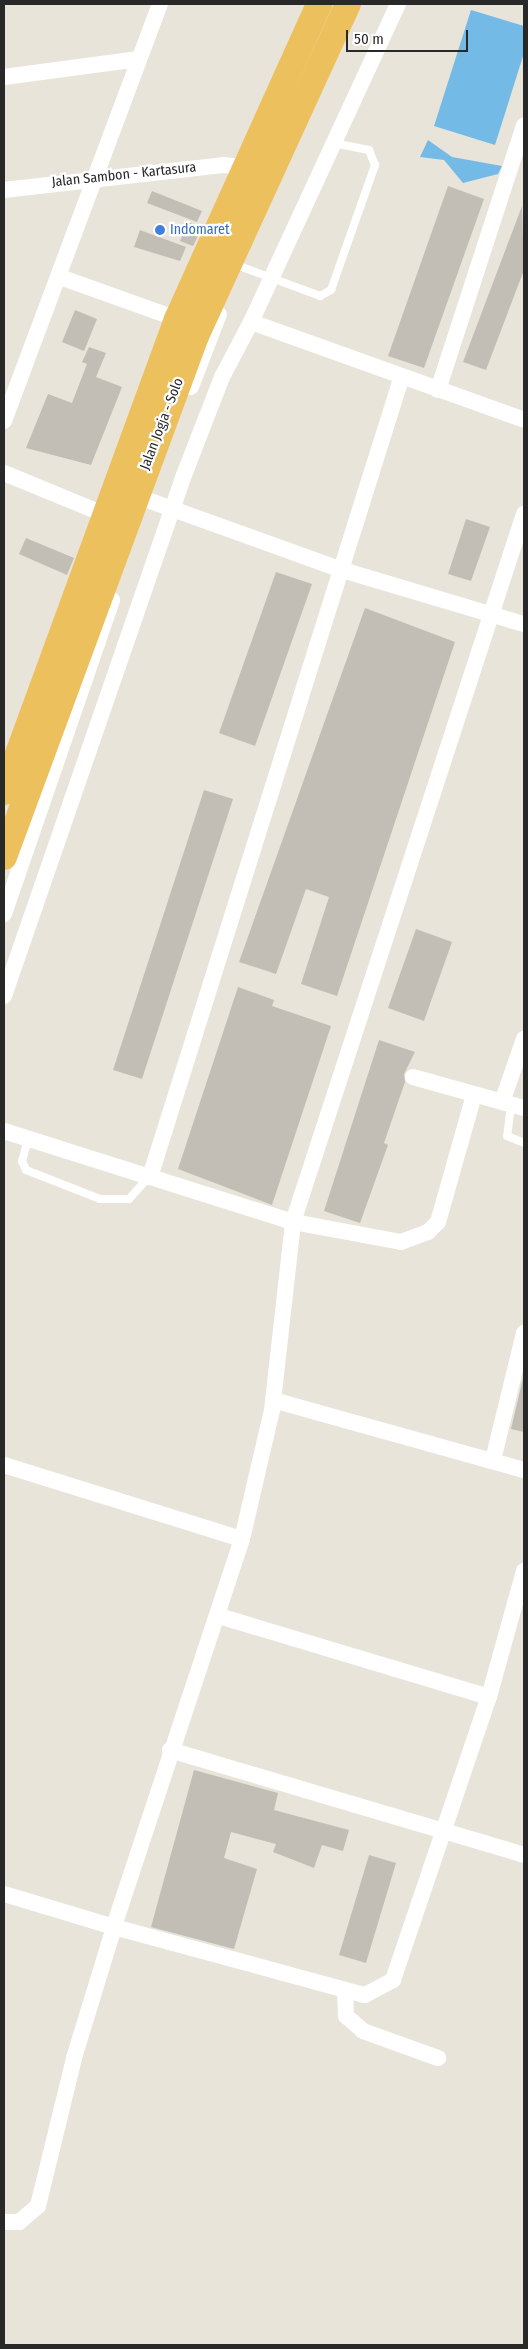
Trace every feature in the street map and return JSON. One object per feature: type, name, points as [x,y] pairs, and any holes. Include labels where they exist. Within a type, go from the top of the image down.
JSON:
[{"type":"highway","name":"Jalan Jogja - Solo","points":[[4,792],[106,515],[132,495],[233,263],[256,170],[319,4]]},
{"type":"highway","name":"Jalan Jogja - Solo","points":[[4,857],[120,557],[132,495],[177,318],[348,4]]},
{"type":"street","points":[[4,421],[60,277],[93,178],[160,4]]},
{"type":"street","points":[[233,263],[361,4]]},
{"type":"street","points":[[4,996],[222,377],[272,279],[332,143],[398,4]]},
{"type":"street","points":[[4,77],[139,60]]},
{"type":"street","points":[[438,390],[524,126]]},
{"type":"street","name":"Jalan Sambon - Kartasura","points":[[4,190],[93,178],[256,170]]},
{"type":"street","points":[[60,277],[177,318]]},
{"type":"street","points":[[251,322],[401,379],[524,420]]},
{"type":"street","points":[[150,1177],[339,569],[401,379]]},
{"type":"street","points":[[4,473],[106,515]]},
{"type":"street","points":[[132,495],[173,512],[339,569],[493,613],[524,624]]},
{"type":"street","points":[[4,2222],[19,2222],[38,2206],[74,2058],[114,1927],[170,1750],[219,1616],[242,1539],[273,1400],[293,1222],[524,514]]},
{"type":"street","points":[[4,914],[120,557]]},
{"type":"street","points":[[413,1077],[512,1105],[524,1039]]},
{"type":"street","points":[[4,1131],[293,1222],[401,1242],[428,1232],[438,1222],[474,1095]]},
{"type":"street","points":[[493,1460],[524,1333]]},
{"type":"street","points":[[273,1400],[524,1470]]},
{"type":"street","points":[[4,1465],[242,1539]]},
{"type":"street","points":[[4,1894],[114,1927],[364,1995],[393,1980],[489,1698],[524,1571]]},
{"type":"street","points":[[219,1616],[489,1698]]},
{"type":"street","points":[[170,1750],[524,1855]]},
{"type":"street","points":[[345,1990],[346,2016],[363,2031],[438,2058]]},
{"type":"lane","points":[[233,263],[320,296],[331,290],[375,165],[369,150],[332,143]]},
{"type":"lane","points":[[512,1105],[507,1136],[524,1143]]},
{"type":"lane","points":[[28,1138],[22,1161],[26,1170],[100,1199],[129,1199],[150,1177]]},
{"type":"water","points":[[471,10],[524,26],[524,53],[495,145],[434,126]]},
{"type":"water","points":[[428,140],[452,157],[502,166],[498,174],[463,183],[444,160],[420,157]]},
{"type":"building","points":[[448,186],[484,199],[424,368],[388,356]]},
{"type":"building","points":[[152,191],[202,211],[197,222],[147,203]]},
{"type":"building","points":[[522,206],[524,270],[486,370],[463,362]]},
{"type":"building","points":[[188,222],[202,228],[193,246],[180,241]]},
{"type":"building","points":[[140,230],[186,247],[180,261],[134,247]]},
{"type":"building","points":[[75,310],[97,319],[84,351],[62,342]]},
{"type":"building","points":[[89,347],[106,353],[96,377],[122,387],[91,465],[26,448],[48,394],[72,403],[87,364],[82,362]]},
{"type":"building","points":[[466,519],[490,527],[471,581],[448,574]]},
{"type":"building","points":[[26,538],[74,558],[67,575],[19,554]]},
{"type":"building","points":[[276,572],[312,584],[255,746],[219,733]]},
{"type":"building","points":[[365,608],[455,642],[337,996],[301,984],[329,897],[306,889],[276,974],[239,962]]},
{"type":"building","points":[[204,790],[233,799],[142,1079],[113,1070]]},
{"type":"building","points":[[416,929],[452,942],[424,1021],[388,1008]]},
{"type":"building","points":[[238,987],[274,1000],[272,1006],[331,1026],[272,1205],[178,1169]]},
{"type":"building","points":[[379,1040],[415,1052],[404,1074],[405,1082],[384,1143],[388,1145],[360,1223],[324,1211]]},
{"type":"building","points":[[524,1374],[524,1432],[511,1429]]},
{"type":"building","points":[[194,1770],[278,1793],[274,1810],[349,1830],[343,1851],[322,1845],[314,1868],[273,1852],[276,1844],[231,1832],[224,1858],[257,1869],[234,1949],[151,1927]]},
{"type":"building","points":[[369,1855],[396,1863],[366,1963],[339,1955]]},
{"type":"place","name":"Indomaret","points":[[160,230]]}]
